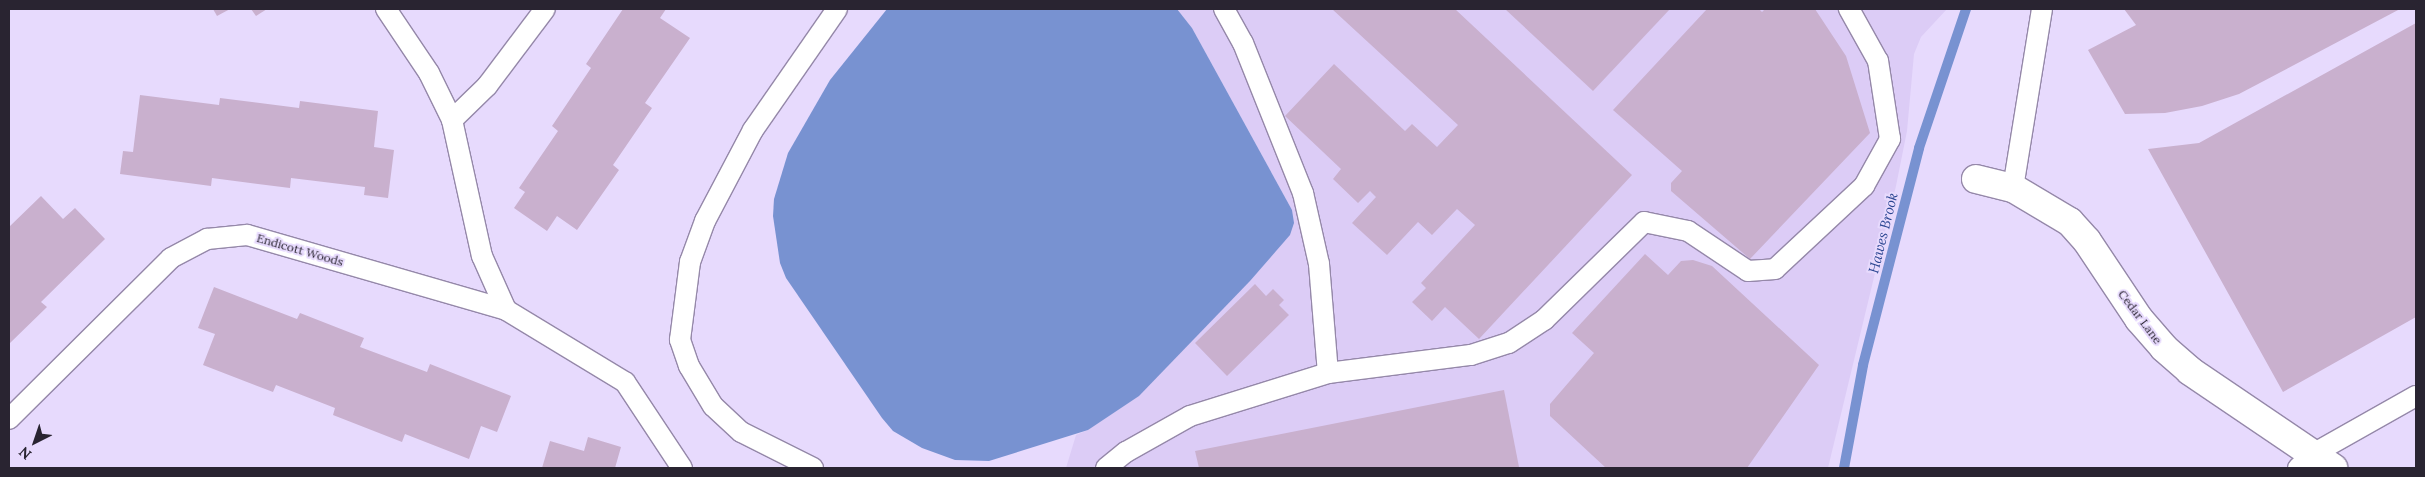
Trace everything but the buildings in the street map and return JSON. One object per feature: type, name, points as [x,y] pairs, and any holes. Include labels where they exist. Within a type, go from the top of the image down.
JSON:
[{"type":"street","name":"Cedar Lane","points":[[1976,179],[2013,188],[2070,222],[2087,240],[2139,319],[2190,371],[2315,464]]},
{"type":"lane","points":[[386,9],[429,73],[452,120],[482,256],[506,310]]},
{"type":"lane","points":[[452,120],[487,86],[545,9]]},
{"type":"lane","points":[[812,468],[741,432],[713,406],[689,366],[680,340],[690,262],[705,221],[753,130],[837,9]]},
{"type":"lane","points":[[1224,9],[1243,43],[1305,200],[1318,264],[1328,373]]},
{"type":"lane","points":[[1111,467],[1190,416],[1328,373],[1471,355],[1509,343],[1544,320],[1644,222],[1688,231],[1748,271],[1775,269],[1864,186],[1890,139],[1878,60],[1849,9]]},
{"type":"lane","points":[[2013,188],[2042,9]]},
{"type":"lane","name":"Endicott Woods","points":[[9,419],[171,258],[207,239],[247,235],[506,310],[625,382],[682,468]]},
{"type":"lane","points":[[2315,464],[2416,396]]},
{"type":"shaded area","points":[[1177,9],[1947,9],[1921,37],[1914,54],[1907,131],[1896,186],[1828,468],[1066,468],[1076,435],[1088,430],[1250,281],[1292,229],[1292,210],[1192,28]]},
{"type":"water","points":[[887,9],[1177,9],[1192,28],[1292,210],[1294,223],[1290,235],[1250,281],[1139,396],[1088,430],[989,461],[955,460],[922,448],[893,431],[882,418],[786,278],[780,263],[773,216],[774,199],[788,153],[830,80]]},
{"type":"waterway","name":"Hawes Brook","points":[[1844,468],[1863,365],[1919,148],[1966,9]]}]
